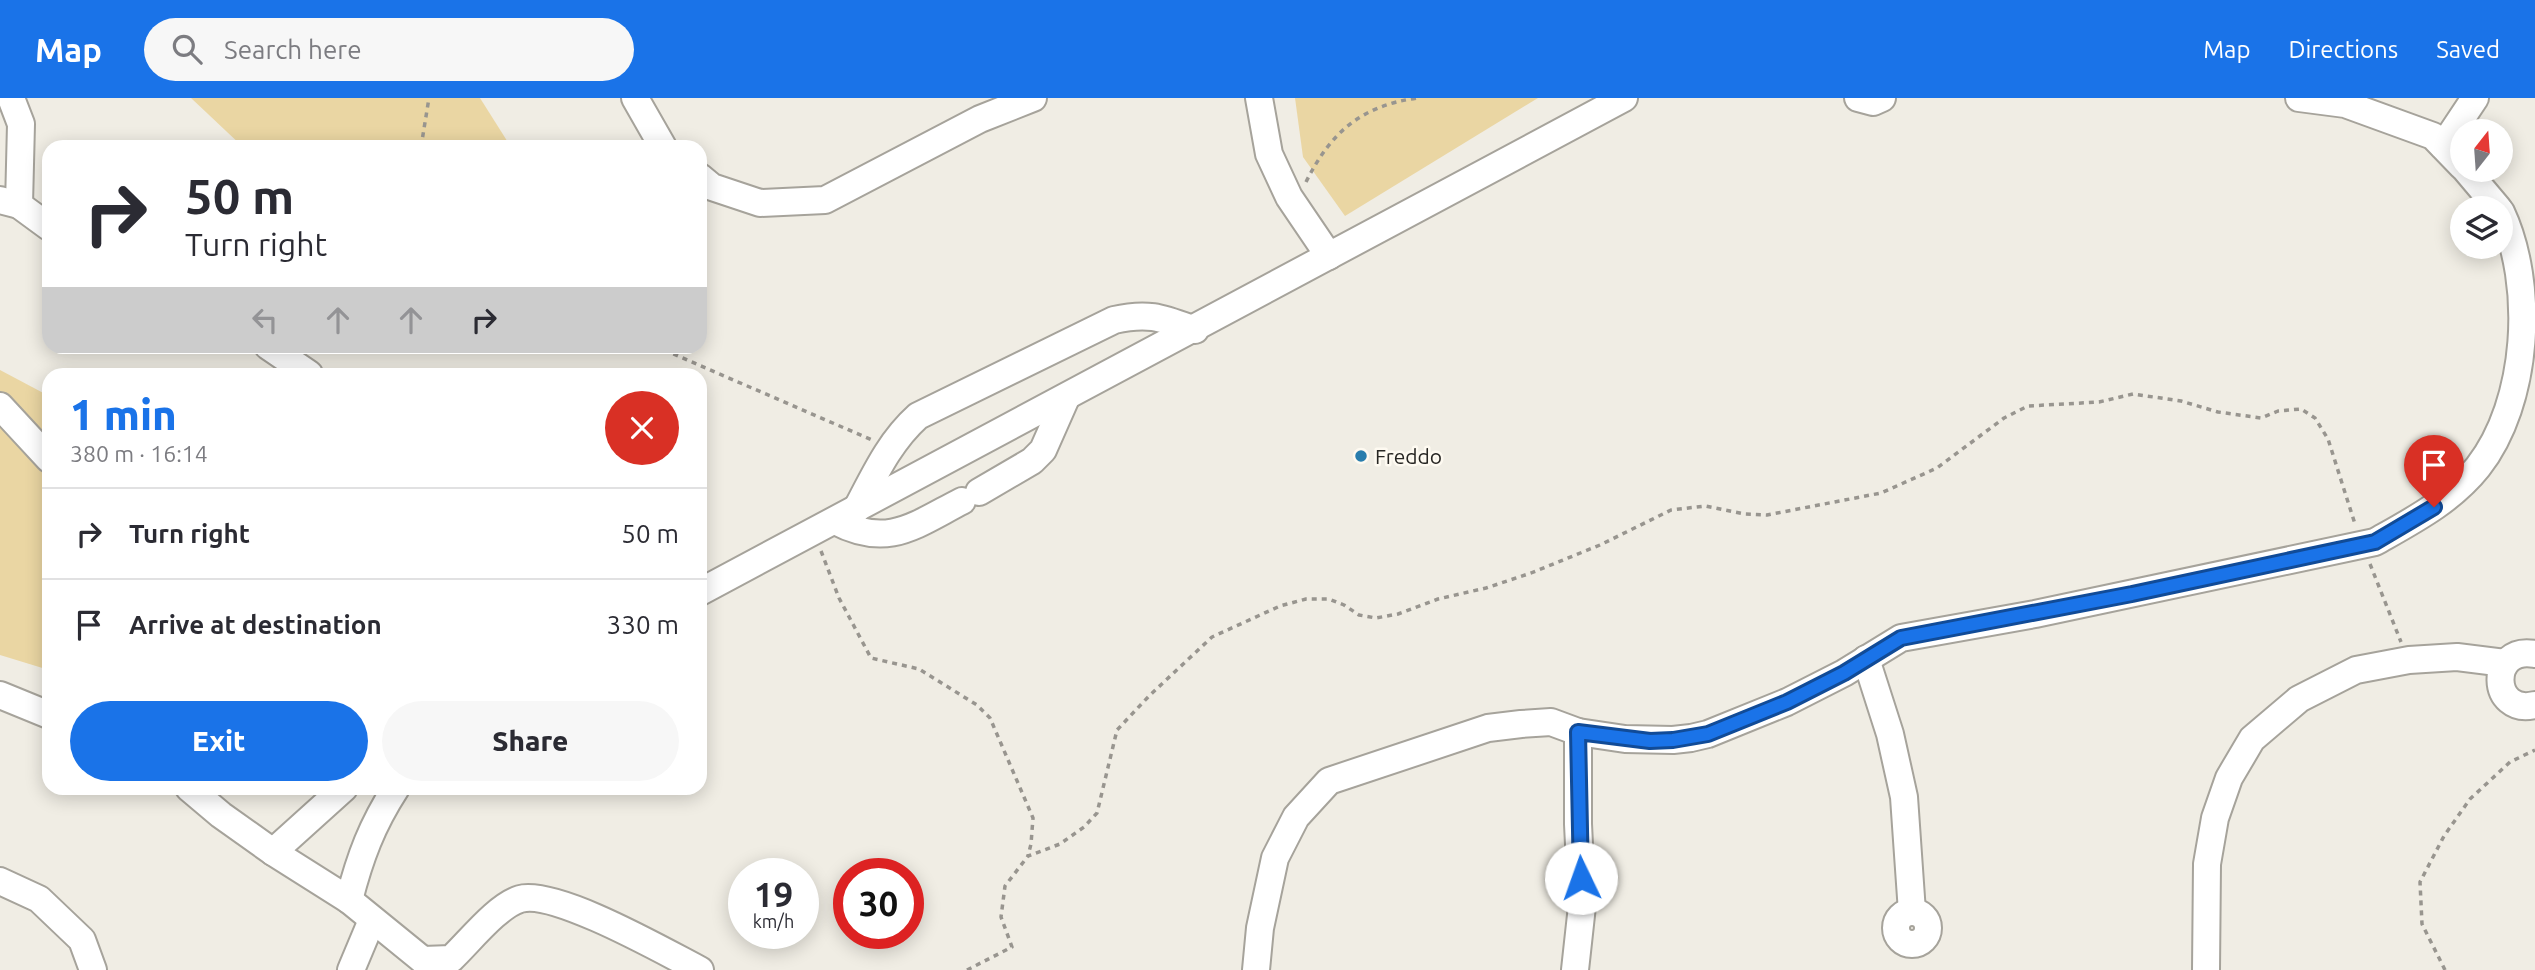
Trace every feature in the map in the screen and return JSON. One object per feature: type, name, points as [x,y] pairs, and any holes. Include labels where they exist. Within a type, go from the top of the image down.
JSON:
[{"type":"street","points":[[10,98],[21,124],[9,203],[42,223]]},
{"type":"street","points":[[635,98],[659,140]]},
{"type":"street","points":[[707,183],[760,204],[825,200],[980,119],[1033,98]]},
{"type":"street","points":[[1259,98],[1269,154],[1289,197],[1329,256]]},
{"type":"street","points":[[707,588],[1195,330],[1624,98]]},
{"type":"street","points":[[1858,98],[1866,102],[1882,98]]},
{"type":"street","points":[[2299,98],[2345,104],[2390,118],[2433,136],[2450,153]]},
{"type":"street","points":[[2443,146],[2475,98]]},
{"type":"street","points":[[2476,182],[2488,196]]},
{"type":"street","points":[[1256,970],[1260,928],[1275,858],[1296,817],[1329,781],[1488,728],[1551,722],[1578,732],[1650,741],[1708,734],[1787,702],[1901,638],[2049,611],[2362,545],[2375,542],[2395,531],[2452,494],[2479,466],[2506,421],[2523,356],[2525,298],[2513,239]]},
{"type":"street","points":[[835,521],[901,431],[918,416],[1114,320],[1138,315],[1166,319],[1195,330]]},
{"type":"street","points":[[280,354],[300,368]]},
{"type":"street","points":[[835,521],[854,531],[891,534],[907,529],[971,496],[1032,461],[1043,450],[1066,398]]},
{"type":"street","points":[[0,406],[42,451]]},
{"type":"street","points":[[2535,654],[2518,654],[2505,663],[2500,680],[2505,696],[2520,706],[2535,705]]},
{"type":"street","points":[[2206,970],[2207,864],[2215,818],[2229,778],[2252,739],[2299,699],[2356,670],[2409,660],[2457,657],[2505,663]]},
{"type":"street","points":[[1866,659],[1890,734],[1904,797],[1912,912]]},
{"type":"street","points":[[0,695],[42,712]]},
{"type":"street","points":[[1575,970],[1582,906],[1578,824],[1578,732]]},
{"type":"street","points":[[197,795],[273,852],[349,900],[429,965],[451,958],[499,911],[522,898],[556,902],[602,920],[700,970]]},
{"type":"street","points":[[273,852],[336,795]]},
{"type":"street","points":[[349,900],[360,857],[392,795]]},
{"type":"street","points":[[0,881],[39,899],[48,907],[82,940],[93,970]]},
{"type":"street","points":[[351,970],[372,920]]},
{"type":"path","points":[[422,140],[429,98]]},
{"type":"path","points":[[1289,197],[1303,187],[1319,156],[1349,123],[1391,102],[1417,98]]},
{"type":"path","points":[[673,354],[706,368]]},
{"type":"path","points":[[707,369],[890,448]]},
{"type":"path","points":[[1028,856],[1060,844],[1084,827],[1097,813],[1117,730],[1212,636],[1280,606],[1306,599],[1329,599],[1359,615],[1376,618],[1398,614],[1438,599],[1486,588],[1531,573],[1600,545],[1671,510],[1705,506],[1745,514],[1767,515],[1881,493],[1937,468],[2004,418],[2028,406],[2099,402],[2133,394],[2261,418],[2278,411],[2301,409],[2315,418],[2328,439],[2362,545],[2409,660]]},
{"type":"path","points":[[835,521],[839,598],[871,658],[919,669],[977,705],[990,718],[1032,818],[1028,856],[1005,886],[1001,916],[1012,947],[967,970]]},
{"type":"path","points":[[2445,970],[2422,924],[2420,882],[2444,836],[2470,799],[2511,762],[2535,750]]},
{"type":"shaded area","points":[[191,98],[480,98],[507,140],[236,140]]},
{"type":"shaded area","points":[[1295,98],[1538,98],[1345,216],[1303,157]]},
{"type":"shaded area","points":[[0,370],[42,392],[42,668],[0,655]]},
{"type":"place","name":"Freddo","points":[[1361,456]]},
{"type":"route","points":[[1581,878],[1578,732],[1650,741],[1708,734],[1787,702],[1844,673],[1901,638],[2035,614],[2375,542],[2434,507]]}]
